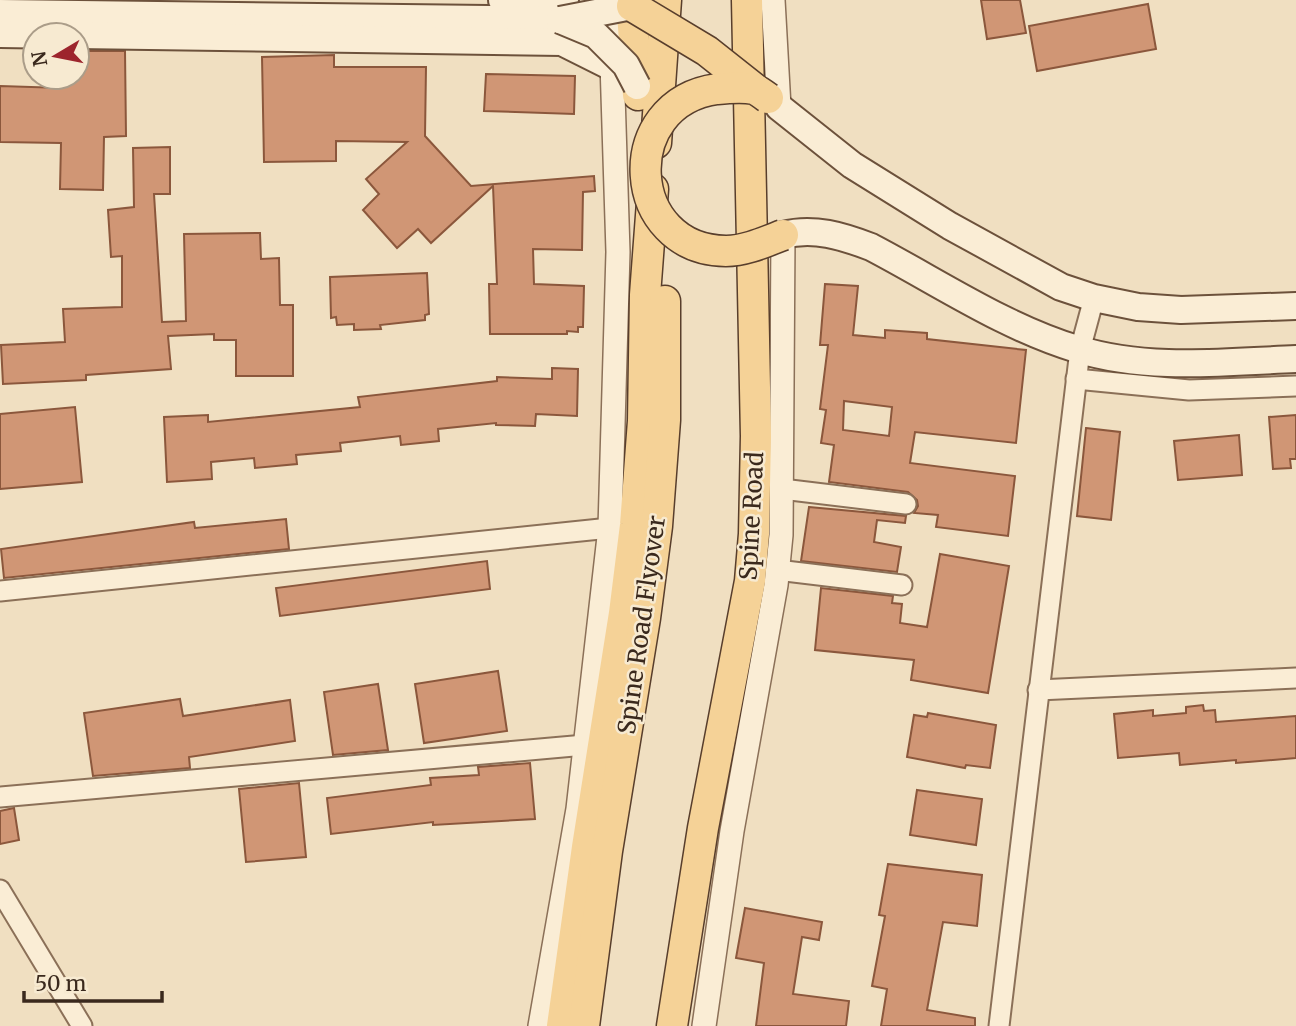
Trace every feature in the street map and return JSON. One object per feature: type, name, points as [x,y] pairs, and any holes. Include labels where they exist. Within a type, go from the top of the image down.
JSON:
[{"type":"main road","points":[[502,0],[563,10],[596,35],[626,65],[637,86]]},
{"type":"main road","points":[[562,1026],[624,613],[622,527],[643,421],[645,295],[666,0]]},
{"type":"main road","name":"Spine Road","points":[[672,1026],[704,828],[750,581],[754,534],[756,436],[747,0]]},
{"type":"main road","points":[[0,13],[563,10],[624,2],[708,51],[852,165],[950,226],[1041,277],[1094,298],[1138,307],[1181,310],[1296,306]]},
{"type":"main road","name":"Spine Road Flyover","points":[[624,2],[637,86],[649,195],[663,221],[685,240],[713,250],[743,249],[783,235]]},
{"type":"main road","points":[[0,34],[21,34]]},
{"type":"main road","points":[[91,35],[562,42],[612,67]]},
{"type":"main road","name":"Spine Road Flyover","points":[[645,165],[647,150],[659,123],[680,102],[708,90],[722,88],[767,98]]},
{"type":"main road","name":"Spine Road Flyover","points":[[584,1026],[607,851],[645,618],[657,526],[665,420],[663,221]]},
{"type":"main road","points":[[783,235],[810,231],[850,239],[923,274],[1036,335],[1080,350],[1130,360],[1180,364],[1296,359]]},
{"type":"street","points":[[767,98],[773,0]]},
{"type":"street","points":[[540,1026],[578,809],[622,527],[612,67],[624,2]]},
{"type":"street","name":"Spine Road","points":[[704,1026],[732,831],[777,570],[782,489],[783,235]]},
{"type":"street","points":[[999,1026],[1076,379],[1080,350],[1094,298]]},
{"type":"street","points":[[1076,379],[1189,390],[1296,387]]},
{"type":"street","points":[[782,489],[906,503]]},
{"type":"street","points":[[0,591],[622,527]]},
{"type":"street","points":[[777,570],[902,585]]},
{"type":"street","points":[[1038,690],[1296,678]]},
{"type":"street","points":[[0,797],[586,745]]},
{"type":"street","points":[[0,890],[82,1026]]},
{"type":"building","points":[[981,0],[1020,0],[1026,33],[987,39]]},
{"type":"building","points":[[1148,4],[1156,49],[1037,71],[1029,26]]},
{"type":"building","points":[[91,51],[125,51],[126,136],[104,137],[103,190],[60,189],[61,143],[0,142],[0,86],[21,87],[21,91],[91,91]]},
{"type":"building","points":[[334,55],[334,67],[426,67],[425,136],[471,186],[594,176],[595,191],[583,192],[582,250],[533,249],[534,284],[584,286],[583,327],[578,327],[578,332],[490,334],[489,284],[497,284],[493,186],[431,243],[418,229],[397,248],[363,210],[379,194],[366,179],[407,142],[336,141],[336,161],[264,162],[262,57]]},
{"type":"building","points":[[486,74],[575,76],[574,114],[484,111]]},
{"type":"building","points":[[170,147],[170,194],[154,194],[162,322],[186,321],[184,234],[260,233],[261,259],[279,258],[280,305],[293,305],[293,376],[236,376],[236,340],[214,340],[214,334],[168,336],[171,369],[86,375],[86,380],[3,384],[1,345],[65,342],[63,309],[122,307],[122,256],[111,257],[108,210],[134,207],[133,148]]},
{"type":"building","points":[[427,273],[429,314],[425,315],[425,320],[380,325],[381,329],[354,330],[354,324],[337,325],[336,317],[331,318],[330,277]]},
{"type":"building","points":[[825,284],[858,286],[853,335],[885,338],[885,330],[927,333],[927,339],[1026,350],[1016,443],[915,432],[910,463],[1015,476],[1008,536],[936,527],[938,515],[914,513],[918,506],[917,500],[908,492],[829,482],[834,445],[821,443],[826,410],[820,409],[828,345],[820,345]],"holes":[[[844,401],[892,407],[889,436],[843,430]]]},
{"type":"building","points":[[552,368],[578,369],[577,416],[536,414],[535,426],[496,423],[438,429],[439,441],[401,445],[400,436],[340,443],[341,451],[296,455],[297,464],[255,468],[254,458],[211,462],[212,479],[167,482],[164,417],[208,415],[208,422],[360,407],[358,397],[497,381],[497,377],[552,379]]},
{"type":"building","points":[[75,407],[82,482],[0,489],[0,414]]},
{"type":"building","points":[[1296,415],[1296,459],[1290,459],[1291,468],[1273,469],[1269,417]]},
{"type":"building","points":[[1086,428],[1120,432],[1111,520],[1077,516]]},
{"type":"building","points":[[1239,435],[1242,475],[1178,480],[1174,441]]},
{"type":"building","points":[[809,507],[906,516],[905,523],[877,520],[874,542],[901,547],[897,572],[801,561]]},
{"type":"building","points":[[286,519],[289,549],[4,578],[1,549],[194,522],[195,528]]},
{"type":"building","points":[[940,554],[1009,566],[988,693],[911,680],[914,660],[815,650],[821,588],[893,596],[892,603],[902,604],[900,623],[927,627]]},
{"type":"building","points":[[487,561],[490,589],[280,616],[276,588]]},
{"type":"building","points":[[498,671],[507,731],[424,743],[415,684]]},
{"type":"building","points":[[378,684],[388,750],[333,755],[324,692]]},
{"type":"building","points":[[180,699],[183,716],[290,700],[295,741],[189,757],[190,768],[93,776],[84,713]]},
{"type":"building","points":[[1203,705],[1204,711],[1215,710],[1216,722],[1296,716],[1296,758],[1180,765],[1179,753],[1118,758],[1114,714],[1153,710],[1153,716],[1186,713],[1186,707]]},
{"type":"building","points":[[928,713],[996,725],[990,768],[966,765],[965,768],[907,757],[914,715],[927,717]]},
{"type":"building","points":[[530,763],[535,819],[433,825],[433,822],[331,834],[327,798],[431,785],[430,778],[479,775],[478,767]]},
{"type":"building","points":[[299,783],[306,857],[246,862],[239,789]]},
{"type":"building","points":[[917,790],[982,799],[976,845],[910,835]]},
{"type":"building","points":[[14,808],[19,840],[0,844],[0,811]]},
{"type":"building","points":[[888,864],[982,875],[977,926],[943,922],[927,1010],[975,1018],[975,1026],[881,1026],[887,989],[872,986],[885,916],[879,915]]},
{"type":"building","points":[[745,908],[822,922],[819,940],[802,937],[793,994],[849,1001],[846,1026],[756,1026],[764,963],[736,958]]}]
